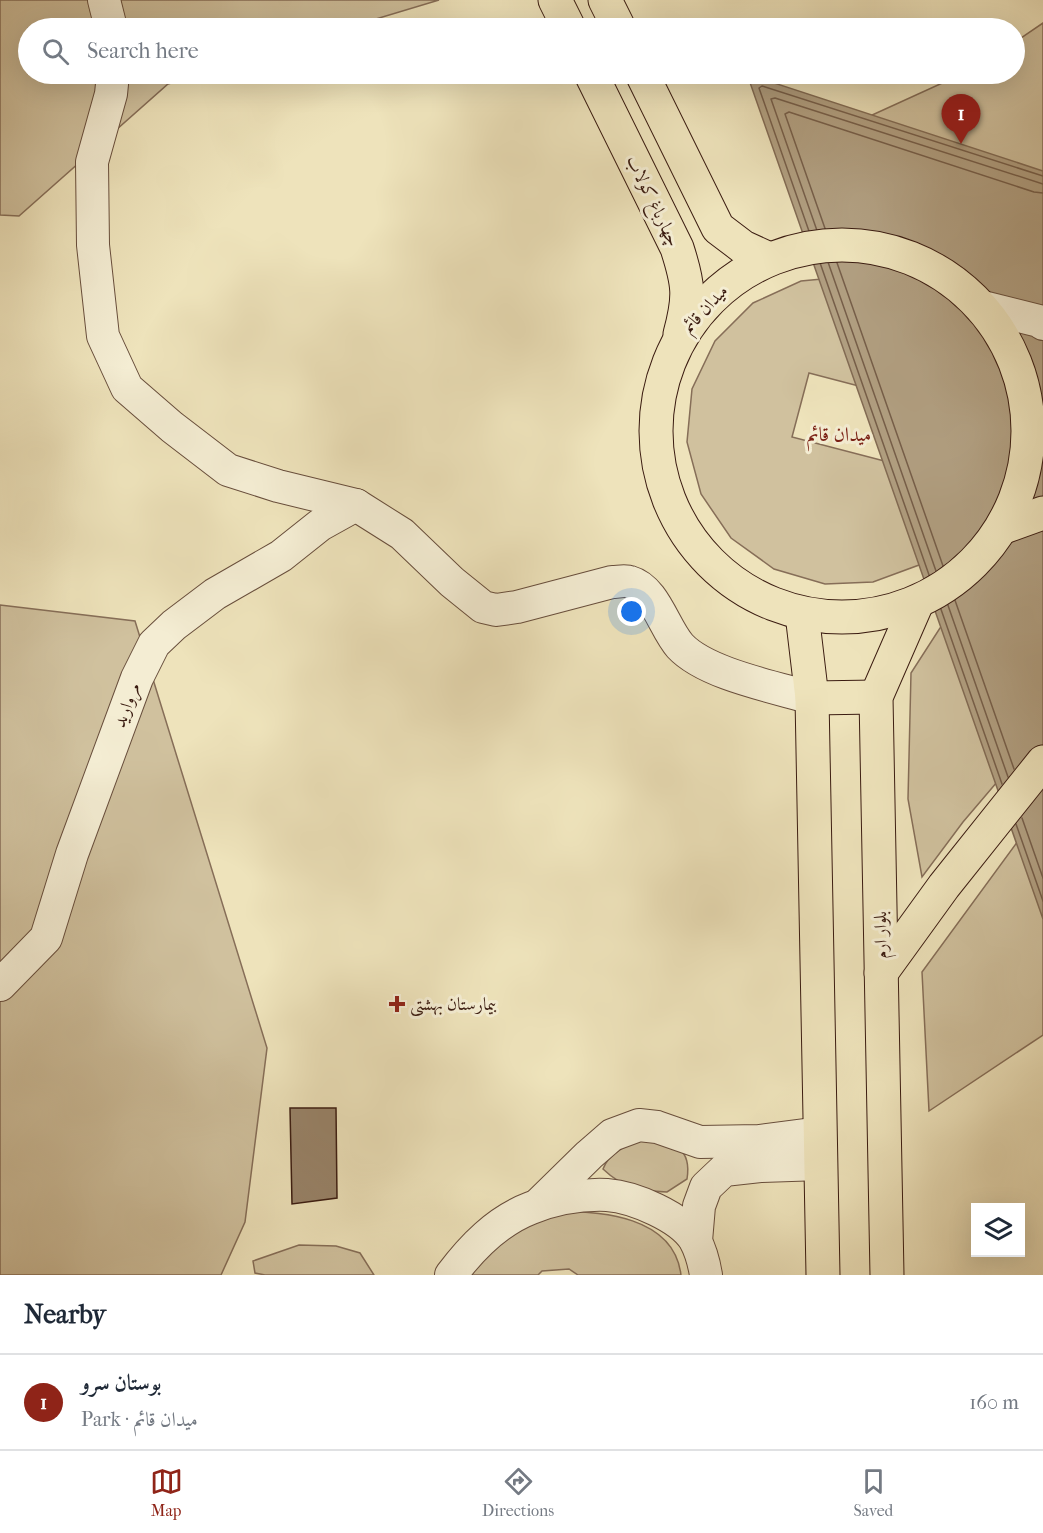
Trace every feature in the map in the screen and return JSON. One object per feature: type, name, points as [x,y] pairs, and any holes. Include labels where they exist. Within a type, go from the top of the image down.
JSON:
[{"type":"main road","points":[[555,0],[563,18]]},
{"type":"main road","points":[[605,0],[615,18]]},
{"type":"main road","name":"چهارباغ کولاب","points":[[596,84],[676,248],[686,276],[687,306],[680,334]]},
{"type":"main road","points":[[647,84],[718,228],[743,248],[767,258]]},
{"type":"main road","name":"میدان قائم","points":[[824,243],[883,247],[938,269],[983,307],[1015,357],[1036,420],[1026,472],[1004,526],[967,572],[917,603],[860,618],[802,614],[747,592],[701,555],[670,505],[655,448],[659,389],[680,334],[718,289],[767,258],[824,243]]},
{"type":"main road","points":[[1004,526],[1043,513]]},
{"type":"main road","name":"بلوار ارم","points":[[887,1275],[876,697],[917,603]]},
{"type":"main road","points":[[802,614],[812,698],[823,1275]]},
{"type":"main road","points":[[812,698],[876,697]]},
{"type":"main road","points":[[882,973],[944,886],[1043,762]]},
{"type":"street","points":[[104,0],[108,18]]},
{"type":"street","points":[[112,84],[92,162],[93,245],[103,336],[127,388],[172,427],[228,470],[279,486],[356,505],[402,534],[452,582],[483,607],[496,610],[517,607],[612,582],[628,581],[642,587],[680,646],[702,663],[812,698]]},
{"type":"street","points":[[983,307],[1043,324]]},
{"type":"street","name":"مروارید","points":[[0,985],[46,938],[79,833],[137,678],[154,644],[174,625],[215,594],[281,556],[320,525],[356,505]]},
{"type":"street","points":[[537,1206],[612,1135],[639,1125],[657,1127],[696,1141],[759,1141],[821,1148]]},
{"type":"street","points":[[696,1141],[699,1206],[696,1241]]},
{"type":"street","points":[[699,1206],[706,1187],[724,1170],[760,1166],[821,1148]]},
{"type":"street","points":[[451,1275],[468,1251],[497,1227],[530,1208],[573,1197],[607,1195],[625,1198],[656,1210],[679,1224],[696,1241],[704,1261],[706,1275]]},
{"type":"shaded area","points":[[0,0],[439,0],[379,18],[18,18],[18,84],[168,84],[19,216],[0,215]]},
{"type":"shaded area","points":[[1043,23],[1043,278],[859,121],[940,84],[1025,84],[1025,35]]},
{"type":"shaded area","name":"میدان قائم","points":[[854,276],[906,289],[946,316],[977,354],[994,400],[996,448],[983,495],[957,535],[919,565],[873,582],[825,584],[774,569],[731,538],[701,494],[687,442],[692,389],[715,341],[753,303],[801,281]],"holes":[[[809,373],[985,419],[969,483],[792,437]]]},
{"type":"shaded area","points":[[1033,549],[1043,728],[963,822],[922,877],[908,799],[911,673],[940,628]]},
{"type":"shaded area","points":[[0,605],[135,621],[267,1048],[245,1222],[221,1275],[0,1275]]},
{"type":"shaded area","points":[[1043,807],[1043,1035],[929,1111],[922,972]]},
{"type":"shaded area","points":[[647,1138],[679,1148],[687,1160],[687,1179],[667,1192],[632,1187],[603,1169],[610,1157],[627,1146]]},
{"type":"shaded area","points":[[554,1211],[613,1216],[650,1229],[665,1240],[675,1255],[681,1275],[578,1275],[569,1269],[542,1271],[538,1275],[471,1275],[497,1243]]},
{"type":"shaded area","points":[[299,1245],[336,1246],[360,1253],[374,1275],[265,1275],[255,1273],[253,1261]]},
{"type":"water","points":[[751,84],[778,84],[1043,171],[1043,919]]},
{"type":"building","points":[[290,1108],[336,1108],[337,1198],[292,1204]]},
{"type":"place","name":"بوستان سرو","points":[[961,144]]},
{"type":"place","name":"بیمارستان بهشتی","points":[[397,1004]]},
{"type":"district","name":"میدان قائم","points":[[839,434]]}]
